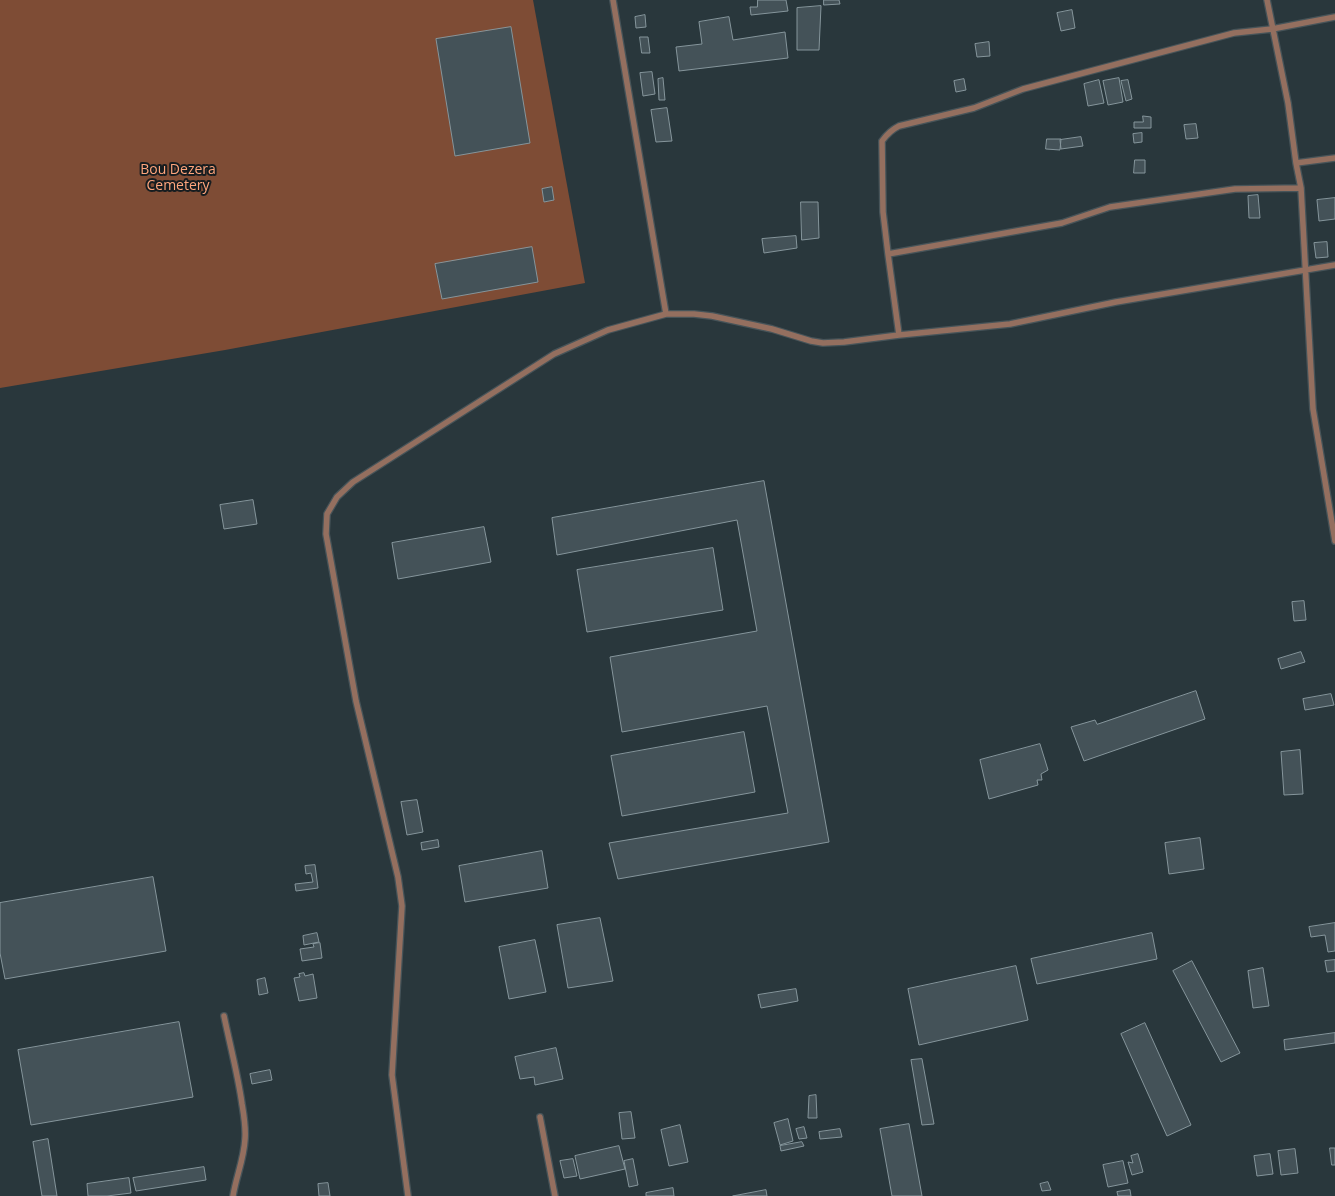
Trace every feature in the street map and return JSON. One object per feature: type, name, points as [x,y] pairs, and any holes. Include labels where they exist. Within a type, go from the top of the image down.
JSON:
[{"type":"lane","points":[[613,0],[666,314]]},
{"type":"lane","points":[[1267,0],[1288,103],[1301,188],[1313,409],[1335,541]]},
{"type":"lane","points":[[899,335],[883,212],[882,141],[891,130],[899,126],[974,108],[1023,89],[1234,33],[1335,17]]},
{"type":"lane","points":[[1296,163],[1335,158]]},
{"type":"lane","points":[[888,254],[1062,223],[1110,207],[1234,189],[1301,188]]},
{"type":"lane","points":[[408,1196],[392,1075],[402,906],[398,877],[356,701],[326,534],[327,514],[337,496],[353,482],[554,354],[608,330],[666,314],[694,314],[734,320],[823,343],[1010,324],[1116,302],[1335,265]]},
{"type":"lane","points":[[224,1016],[245,1123],[242,1162],[233,1196]]},
{"type":"lane","points":[[540,1117],[555,1196]]},
{"type":"green space","name":"Bou Dezera Cemetery","points":[[0,0],[533,0],[585,283],[225,350],[0,388]]},
{"type":"building","points":[[758,0],[786,0],[788,11],[751,15],[750,7],[757,7]]},
{"type":"building","points":[[824,0],[839,0],[840,4],[824,5]]},
{"type":"building","points":[[821,6],[819,50],[797,50],[797,8]]},
{"type":"building","points":[[1072,10],[1075,28],[1061,31],[1057,13]]},
{"type":"building","points":[[645,15],[646,27],[636,28],[635,17]]},
{"type":"building","points":[[729,17],[733,40],[785,32],[788,58],[679,71],[676,47],[702,44],[699,22]]},
{"type":"building","points":[[511,27],[530,143],[455,156],[436,39]]},
{"type":"building","points":[[640,37],[648,37],[650,53],[642,53]]},
{"type":"building","points":[[989,42],[990,56],[977,57],[975,44]]},
{"type":"building","points":[[652,72],[655,94],[643,96],[640,73]]},
{"type":"building","points":[[663,78],[665,100],[659,100],[658,79]]},
{"type":"building","points":[[1119,78],[1123,102],[1108,105],[1103,81]]},
{"type":"building","points":[[964,79],[966,90],[956,92],[954,81]]},
{"type":"building","points":[[1099,80],[1104,103],[1088,106],[1084,84]]},
{"type":"building","points":[[1128,80],[1132,99],[1126,101],[1121,81]]},
{"type":"building","points":[[667,108],[672,141],[656,142],[651,110]]},
{"type":"building","points":[[1143,116],[1151,117],[1151,128],[1134,128],[1134,122],[1143,122]]},
{"type":"building","points":[[1196,124],[1198,138],[1186,139],[1184,125]]},
{"type":"building","points":[[1142,133],[1142,142],[1134,143],[1133,134]]},
{"type":"building","points":[[1081,137],[1083,146],[1061,149],[1060,140]]},
{"type":"building","points":[[1047,139],[1061,139],[1060,150],[1046,149]]},
{"type":"building","points":[[1135,160],[1145,160],[1145,173],[1134,173]]},
{"type":"building","points":[[552,187],[554,200],[544,202],[542,189]]},
{"type":"building","points":[[1258,195],[1260,218],[1249,218],[1248,196]]},
{"type":"building","points":[[1335,198],[1335,219],[1319,221],[1317,200]]},
{"type":"building","points":[[801,202],[818,202],[819,238],[802,240]]},
{"type":"building","points":[[796,236],[797,248],[764,253],[762,239]]},
{"type":"building","points":[[1327,242],[1328,257],[1316,258],[1314,243]]},
{"type":"building","points":[[532,247],[538,282],[442,299],[435,264]]},
{"type":"building","points":[[764,481],[829,842],[618,879],[609,843],[788,813],[767,706],[622,732],[610,657],[757,631],[737,520],[557,555],[552,518]]},
{"type":"building","points":[[253,500],[257,524],[224,529],[220,505]]},
{"type":"building","points":[[484,527],[491,562],[398,579],[392,543]]},
{"type":"building","points":[[713,548],[723,610],[587,632],[577,570]]},
{"type":"building","points":[[1304,601],[1306,620],[1294,621],[1292,602]]},
{"type":"building","points":[[1301,652],[1305,662],[1281,669],[1278,659]]},
{"type":"building","points":[[1196,691],[1205,719],[1084,761],[1071,727],[1095,720],[1097,724]]},
{"type":"building","points":[[1331,694],[1334,705],[1305,710],[1303,699]]},
{"type":"building","points":[[744,732],[755,792],[622,816],[611,756]]},
{"type":"building","points":[[1040,744],[1048,770],[1041,774],[1042,780],[1037,780],[1038,785],[989,799],[980,760]]},
{"type":"building","points":[[1300,750],[1303,794],[1284,795],[1281,752]]},
{"type":"building","points":[[417,800],[423,832],[407,835],[401,802]]},
{"type":"building","points":[[1200,838],[1204,869],[1169,874],[1165,843]]},
{"type":"building","points":[[438,840],[439,847],[422,850],[421,843]]},
{"type":"building","points":[[542,851],[548,888],[465,902],[459,866]]},
{"type":"building","points":[[315,865],[318,888],[296,891],[295,884],[313,882],[311,873],[306,874],[305,866]]},
{"type":"building","points":[[153,877],[166,951],[5,979],[0,953],[0,903]]},
{"type":"building","points":[[600,918],[613,981],[568,988],[557,925]]},
{"type":"building","points":[[1335,923],[1335,951],[1328,952],[1325,935],[1311,937],[1309,927]]},
{"type":"building","points":[[317,933],[319,942],[304,945],[303,936]]},
{"type":"building","points":[[1152,933],[1157,959],[1037,984],[1031,959]]},
{"type":"building","points":[[535,940],[546,992],[509,999],[499,947]]},
{"type":"building","points":[[320,943],[322,958],[302,961],[300,949],[314,947],[313,944]]},
{"type":"building","points":[[1335,960],[1335,971],[1327,972],[1325,961]]},
{"type":"building","points":[[1192,961],[1240,1053],[1221,1062],[1173,971]]},
{"type":"building","points":[[1016,966],[1028,1020],[919,1045],[908,989]]},
{"type":"building","points":[[1263,968],[1269,1006],[1253,1008],[1248,971]]},
{"type":"building","points":[[304,973],[305,976],[313,974],[317,998],[299,1001],[294,978],[300,977],[299,974]]},
{"type":"building","points":[[265,978],[268,993],[259,995],[257,980]]},
{"type":"building","points":[[796,989],[798,1001],[761,1008],[758,995]]},
{"type":"building","points":[[179,1022],[193,1097],[31,1125],[18,1050]]},
{"type":"building","points":[[1145,1023],[1191,1125],[1167,1136],[1121,1034]]},
{"type":"building","points":[[1335,1033],[1335,1043],[1285,1050],[1284,1040]]},
{"type":"building","points":[[556,1048],[563,1079],[535,1085],[534,1077],[520,1079],[515,1057]]},
{"type":"building","points":[[922,1059],[934,1124],[922,1125],[911,1060]]},
{"type":"building","points":[[270,1070],[272,1080],[252,1084],[250,1074]]},
{"type":"building","points":[[816,1095],[817,1118],[808,1118],[809,1096]]},
{"type":"building","points":[[631,1112],[635,1138],[622,1139],[619,1113]]},
{"type":"building","points":[[788,1119],[793,1141],[780,1145],[774,1123]]},
{"type":"building","points":[[909,1124],[922,1196],[892,1196],[880,1129]]},
{"type":"building","points":[[680,1125],[688,1162],[669,1166],[661,1130]]},
{"type":"building","points":[[804,1127],[807,1138],[799,1139],[796,1129]]},
{"type":"building","points":[[840,1129],[842,1137],[820,1139],[819,1132]]},
{"type":"building","points":[[48,1139],[57,1196],[42,1196],[33,1142]]},
{"type":"building","points":[[802,1142],[804,1146],[781,1151],[780,1146]]},
{"type":"building","points":[[619,1146],[625,1169],[580,1179],[575,1156]]},
{"type":"building","points":[[1330,1148],[1335,1148],[1335,1165],[1332,1165]]},
{"type":"building","points":[[1295,1149],[1298,1173],[1281,1175],[1278,1151]]},
{"type":"building","points":[[1138,1154],[1143,1172],[1132,1175],[1128,1162],[1133,1163],[1131,1156]]},
{"type":"building","points":[[1270,1154],[1273,1174],[1257,1176],[1254,1156]]},
{"type":"building","points":[[573,1159],[577,1176],[564,1178],[560,1161]]},
{"type":"building","points":[[633,1159],[638,1185],[629,1187],[624,1161]]},
{"type":"building","points":[[1123,1161],[1128,1183],[1108,1187],[1103,1165]]},
{"type":"building","points":[[204,1167],[206,1180],[136,1191],[133,1178]]},
{"type":"building","points":[[129,1178],[131,1193],[88,1196],[87,1184]]},
{"type":"building","points":[[1048,1182],[1051,1190],[1042,1191],[1040,1184]]},
{"type":"building","points":[[328,1183],[330,1196],[319,1196],[318,1184]]},
{"type":"building","points":[[673,1188],[674,1196],[646,1196],[646,1193]]},
{"type":"building","points":[[766,1190],[767,1196],[733,1196]]},
{"type":"building","points":[[1130,1190],[1131,1196],[1118,1196],[1117,1192]]}]
